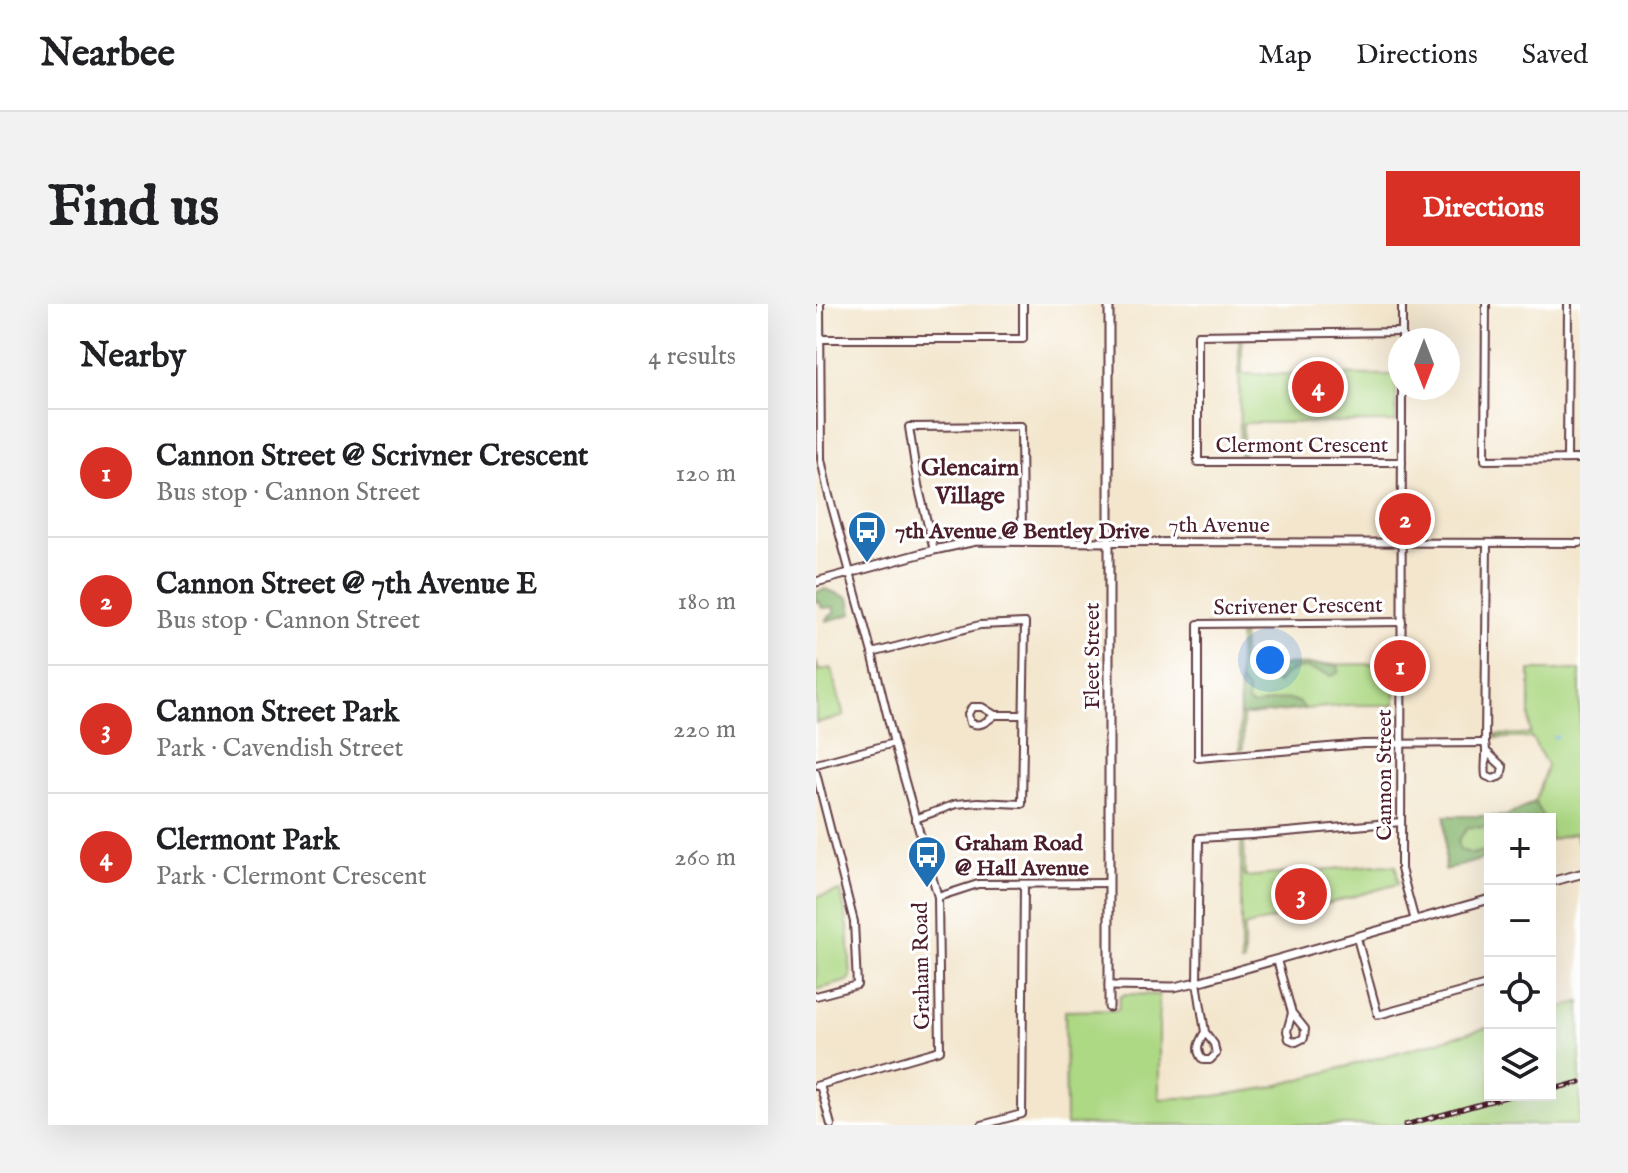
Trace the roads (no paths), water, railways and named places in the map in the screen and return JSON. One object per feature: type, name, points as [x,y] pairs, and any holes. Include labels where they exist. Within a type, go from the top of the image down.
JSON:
[{"type":"street","name":"Graham Road","points":[[818,1086],[940,1050],[938,897],[894,743],[821,459],[820,304]]},
{"type":"street","points":[[820,339],[1023,339],[1023,304]]},
{"type":"street","name":"Fleet Street","points":[[1109,304],[1109,1007]]},
{"type":"street","points":[[1402,304],[1402,328]]},
{"type":"street","points":[[1486,304],[1485,460],[1580,459]]},
{"type":"street","points":[[1567,459],[1568,304]]},
{"type":"street","name":"Clermont Crescent","points":[[1388,336],[1198,335],[1198,462],[1402,462]]},
{"type":"street","name":"Cannon Street","points":[[1402,400],[1402,874],[1415,921]]},
{"type":"street","points":[[934,550],[918,485],[909,427],[1021,426],[1022,542]]},
{"type":"street","name":"7th Avenue","points":[[816,582],[976,541],[1580,543]]},
{"type":"street","points":[[1487,543],[1485,743],[1488,753]]},
{"type":"street","name":"Scrivener Crescent","points":[[1402,622],[1198,624],[1198,758],[1363,744],[1402,744]]},
{"type":"street","points":[[872,653],[980,625],[1025,623],[1022,804],[956,804],[915,819]]},
{"type":"street","points":[[995,715],[1023,715]]},
{"type":"street","points":[[816,764],[894,743]]},
{"type":"street","points":[[1402,744],[1485,743]]},
{"type":"street","points":[[816,773],[854,922],[857,985],[816,996]]},
{"type":"street","points":[[1205,1032],[1197,982],[1199,838],[1401,822]]},
{"type":"street","points":[[1556,880],[1580,874]]},
{"type":"street","points":[[938,897],[978,884],[1109,883]]},
{"type":"street","points":[[982,1125],[1022,1114],[1024,884]]},
{"type":"street","points":[[1109,986],[1174,987],[1197,982],[1484,901]]},
{"type":"street","points":[[1357,938],[1378,1015],[1484,986]]},
{"type":"street","points":[[1277,960],[1292,1013]]},
{"type":"street","points":[[818,1086],[831,1125]]},
{"type":"railway","points":[[1556,1088],[1580,1082]]},
{"type":"railway","points":[[1405,1125],[1491,1101]]},
{"type":"place","name":"Clermont Park","points":[[1318,387]]},
{"type":"place","name":"Cannon Street @ 7th Avenue E","points":[[1405,519]]},
{"type":"place","name":"7th Avenue @ Bentley Drive","points":[[867,564]]},
{"type":"place","name":"Cannon Street @ Scrivner Crescent","points":[[1400,666]]},
{"type":"place","name":"Graham Road @ Hall Avenue","points":[[927,889]]},
{"type":"place","name":"Cannon Street Park","points":[[1301,894]]},
{"type":"district","name":"Glencairn Village","points":[[970,481]]}]
